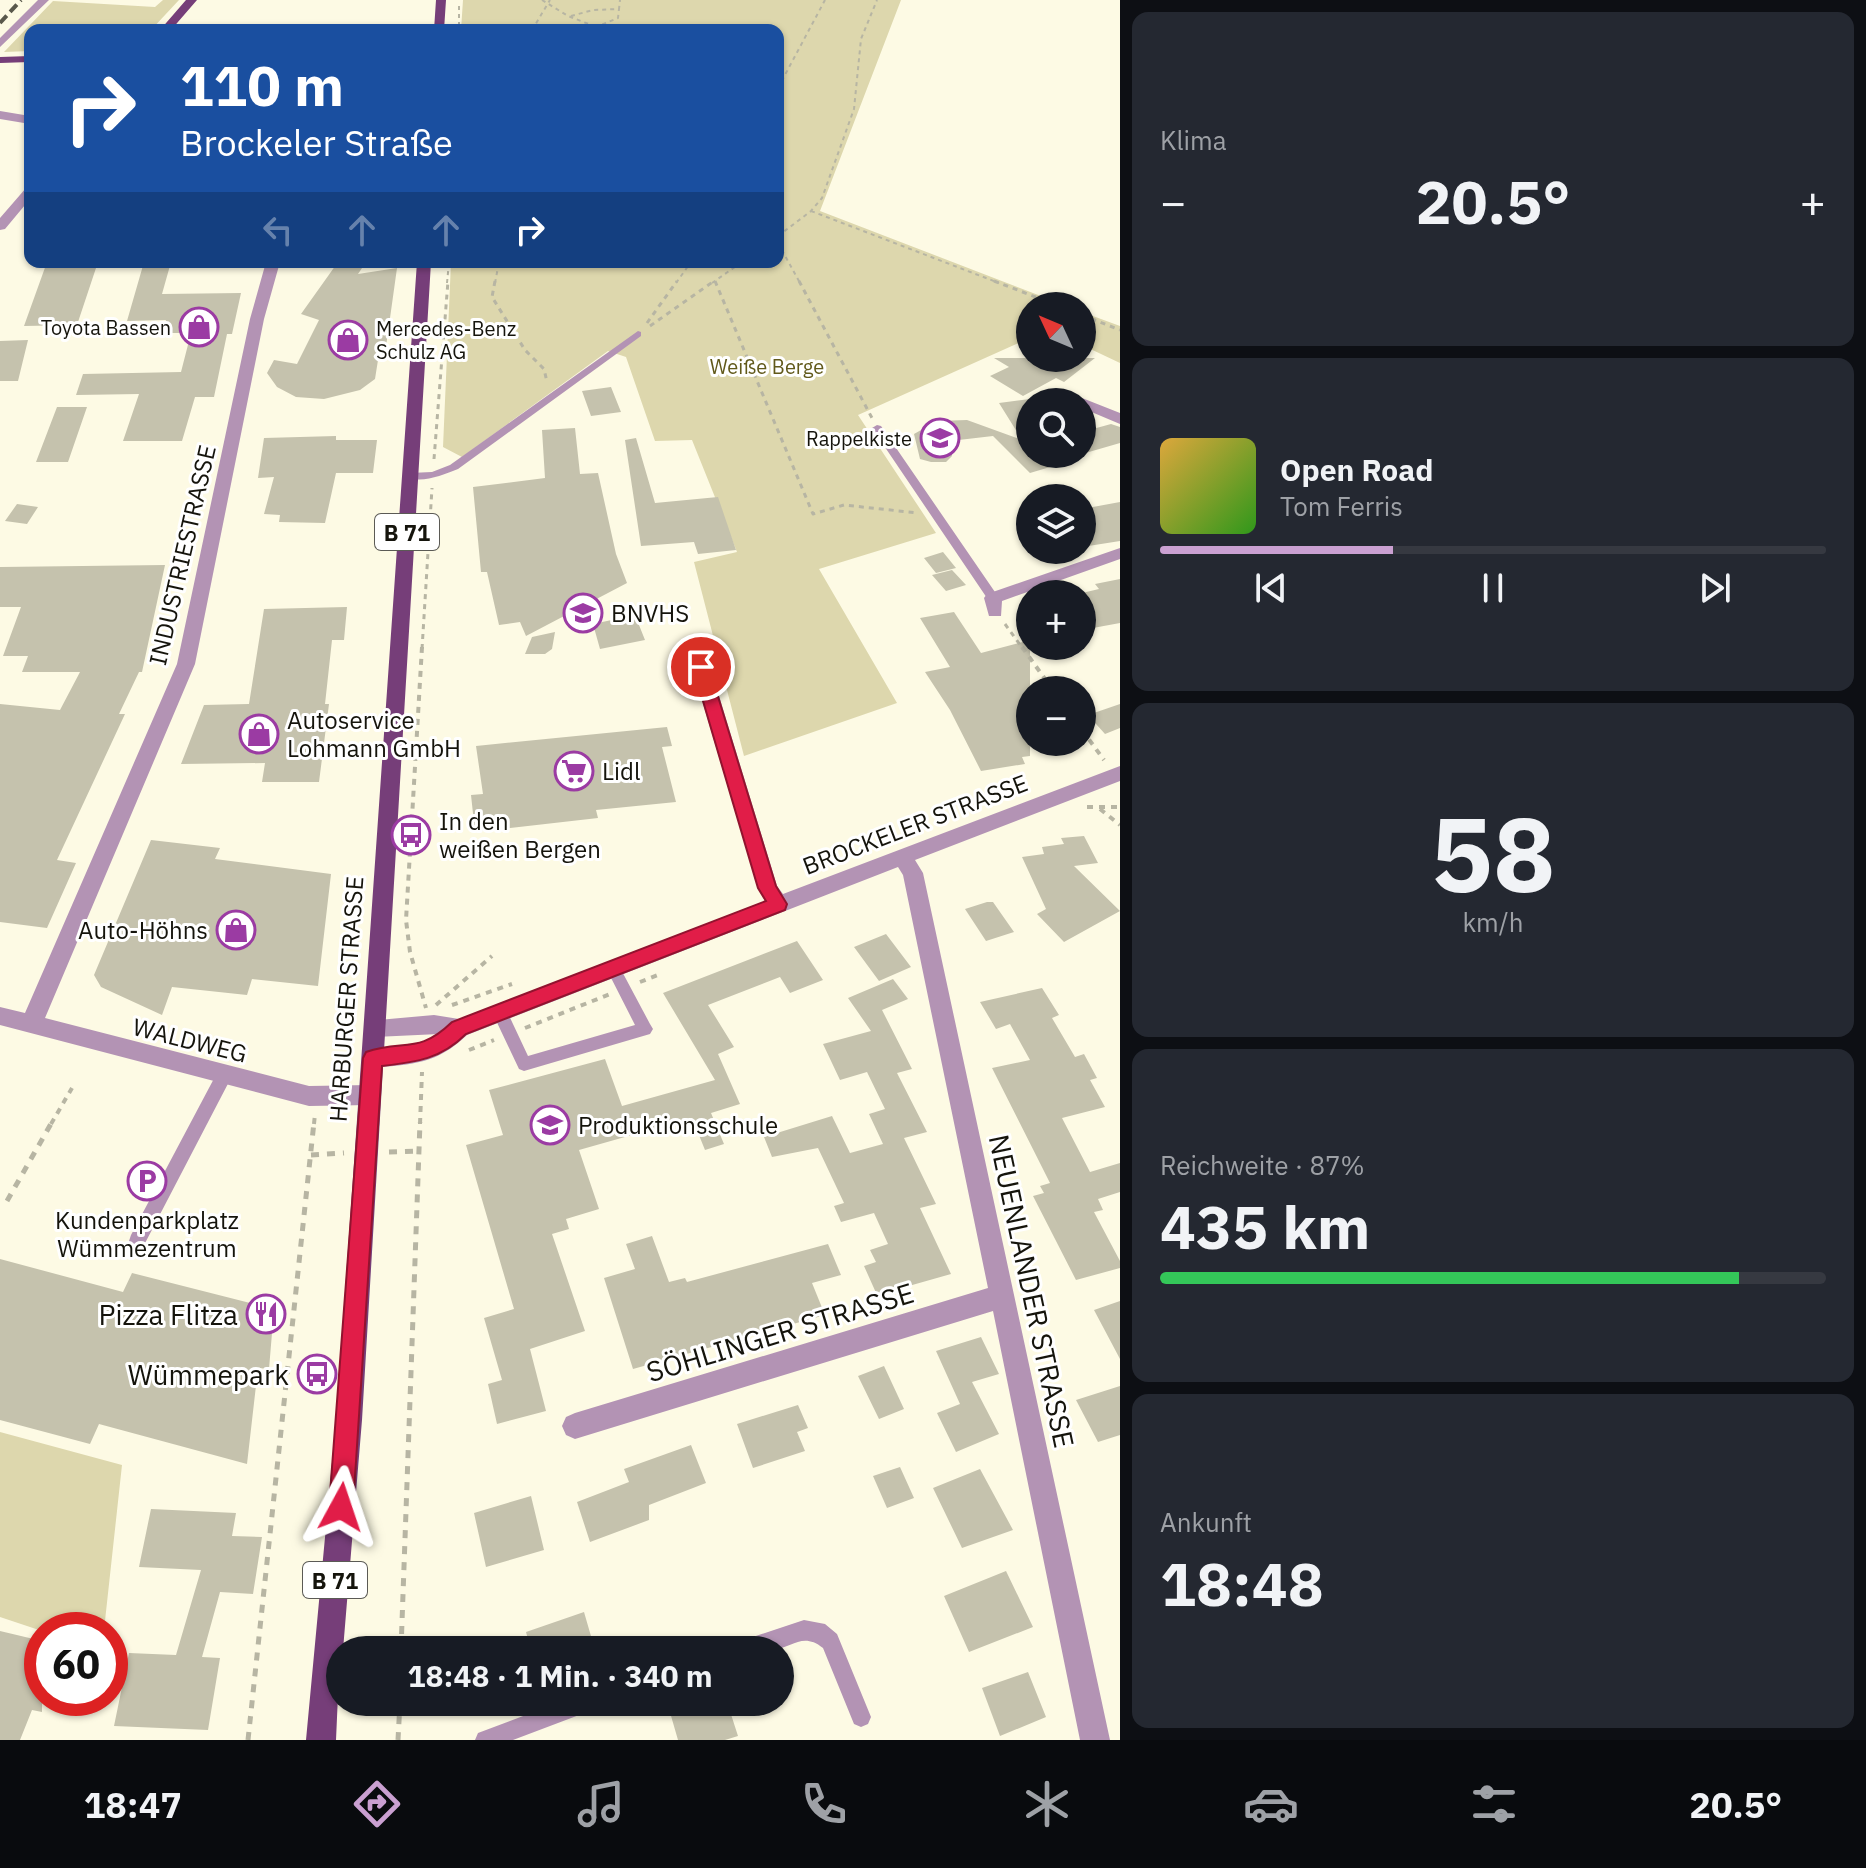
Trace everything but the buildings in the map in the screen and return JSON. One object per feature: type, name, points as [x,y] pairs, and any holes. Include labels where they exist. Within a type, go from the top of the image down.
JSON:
[{"type":"main road","points":[[170,24],[192,0]]},
{"type":"main road","points":[[439,24],[441,0]]},
{"type":"main road","points":[[0,60],[24,59]]},
{"type":"main road","name":"HARBURGER STRASSE","points":[[321,1740],[349,1420],[424,268]]},
{"type":"street","points":[[0,44],[44,0]]},
{"type":"street","points":[[0,115],[24,119]]},
{"type":"street","points":[[0,226],[24,198]]},
{"type":"street","name":"INDUSTRIESTRASSE","points":[[31,1025],[186,664],[257,319],[271,268]]},
{"type":"street","points":[[1096,409],[1120,419]]},
{"type":"street","points":[[994,605],[1120,553]]},
{"type":"street","points":[[693,640],[768,888],[778,904]]},
{"type":"street","name":"BROCKELER STRASSE","points":[[373,1058],[423,1053],[443,1044],[459,1028],[1118,774]]},
{"type":"street","name":"NEUENLANDER STRASSE","points":[[902,857],[913,873],[1095,1740]]},
{"type":"street","name":"WALDWEG","points":[[0,1016],[309,1096],[370,1095]]},
{"type":"street","name":"BROCKELER STRASSE","points":[[375,1028],[434,1024],[459,1028]]},
{"type":"street","name":"SÖHLINGER STRASSE","points":[[575,1426],[1002,1296]]},
{"type":"lane","points":[[410,476],[433,475],[454,467],[638,334]]},
{"type":"lane","points":[[877,428],[994,605]]},
{"type":"lane","points":[[500,1012],[524,1064],[645,1029],[613,968]]},
{"type":"lane","points":[[137,1241],[224,1076]]},
{"type":"lane","points":[[785,1636],[804,1630],[818,1631],[830,1641],[861,1717]]},
{"type":"lane","points":[[485,1740],[550,1716]]},
{"type":"path","points":[[459,0],[459,24]]},
{"type":"path","points":[[542,0],[588,24]]},
{"type":"path","points":[[536,24],[550,0]]},
{"type":"path","points":[[603,24],[618,18],[620,0]]},
{"type":"path","points":[[784,77],[825,0]]},
{"type":"path","points":[[784,231],[811,211],[822,198],[854,109],[861,39],[877,0]]},
{"type":"path","points":[[568,16],[593,10],[619,9]]},
{"type":"path","points":[[811,211],[1022,292]]},
{"type":"path","points":[[784,254],[877,428]]},
{"type":"path","points":[[426,1005],[410,952],[406,920],[449,268]]},
{"type":"path","points":[[498,268],[492,297],[525,350],[544,369],[552,397]]},
{"type":"path","points":[[638,334],[687,268]]},
{"type":"path","points":[[638,334],[733,268]]},
{"type":"path","points":[[715,281],[813,514],[844,505],[936,515]]},
{"type":"path","points":[[1096,321],[1120,330]]},
{"type":"path","points":[[994,605],[1043,676]]},
{"type":"path","points":[[1096,747],[1118,774]]},
{"type":"path","points":[[1097,806],[1120,825]]},
{"type":"path","points":[[434,1007],[492,956]]},
{"type":"path","points":[[402,1636],[422,1069]]},
{"type":"path","points":[[7,1201],[72,1088]]},
{"type":"path","points":[[248,1740],[314,1122]]},
{"type":"path","points":[[395,1152],[420,1151]]},
{"type":"path","points":[[311,1155],[346,1153]]},
{"type":"path","points":[[398,1740],[399,1716]]},
{"type":"green space","points":[[163,0],[179,0],[157,24],[31,24],[53,1],[155,7]]},
{"type":"green space","name":"Weiße Berge","points":[[463,0],[901,0],[820,211],[1031,292],[1016,292],[1016,344],[858,415],[936,533],[819,569],[897,703],[744,756],[694,562],[737,552],[692,440],[655,441],[626,357],[608,351],[462,457],[443,447],[451,268],[784,268],[784,24],[461,24]]},
{"type":"green space","points":[[24,31],[24,51],[4,52]]},
{"type":"green space","points":[[1096,317],[1120,326],[1120,363],[1096,352]]},
{"type":"green space","points":[[0,1432],[122,1465],[106,1612],[24,1612],[24,1625],[0,1617]]},
{"type":"railway","points":[[0,23],[21,0]]},
{"type":"place","name":"Toyota Bassen","points":[[199,327]]},
{"type":"place","name":"Mercedes-Benz Schulz AG","points":[[348,340]]},
{"type":"place","name":"Rappelkiste","points":[[940,438]]},
{"type":"place","name":"BNVHS","points":[[583,613]]},
{"type":"place","name":"Autoservice Lohmann GmbH","points":[[259,734]]},
{"type":"place","name":"Lidl","points":[[574,771]]},
{"type":"place","name":"In den weißen Bergen","points":[[411,835]]},
{"type":"place","name":"Auto-Höhns","points":[[236,930]]},
{"type":"place","name":"Produktionsschule","points":[[550,1125]]},
{"type":"place","name":"Kundenparkplatz Wümmezentrum","points":[[147,1181]]},
{"type":"place","name":"Pizza Flitza","points":[[266,1314]]},
{"type":"place","name":"Wümmepark","points":[[317,1374]]},
{"type":"route","points":[[341,1507],[373,1058],[423,1053],[443,1044],[459,1028],[778,904],[768,888],[701,667]]}]
